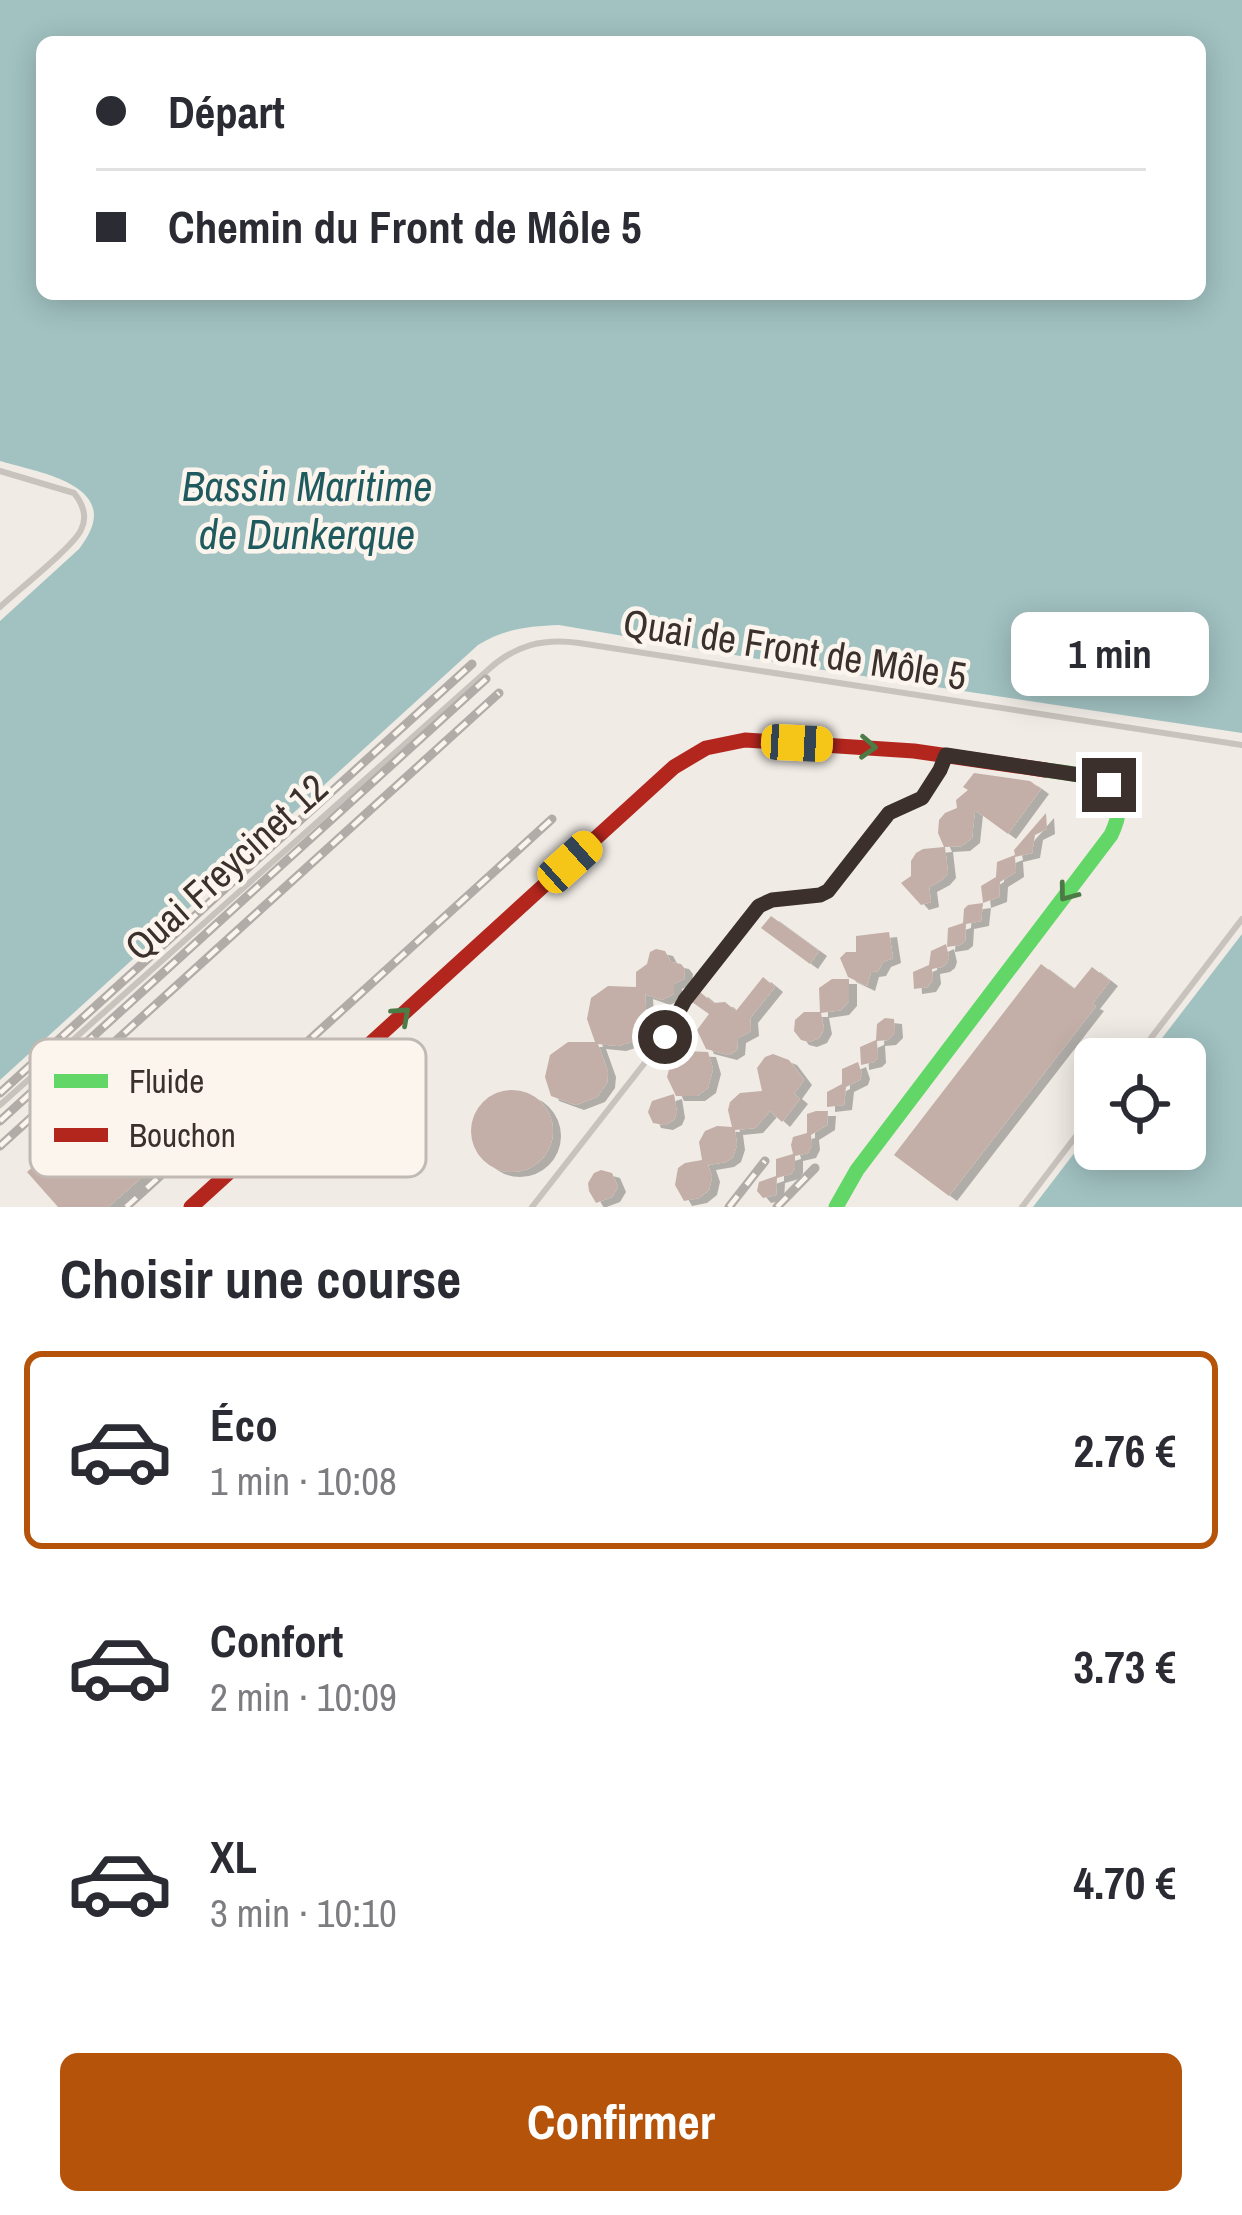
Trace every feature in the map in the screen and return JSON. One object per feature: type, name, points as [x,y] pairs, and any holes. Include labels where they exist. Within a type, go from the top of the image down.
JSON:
[{"type":"street","points":[[375,1039],[674,767],[706,748],[737,741],[903,749],[1105,782],[1116,794],[1120,816],[1111,835],[857,1170],[836,1207]]},
{"type":"street","points":[[191,1207],[224,1177]]},
{"type":"lane","points":[[0,471],[74,493],[85,517],[76,537],[0,607]]},
{"type":"lane","name":"Quai de Front de Môle 5","points":[[489,669],[523,646],[559,640],[1242,745]]},
{"type":"lane","name":"Quai Freycinet 12","points":[[75,1039],[489,669]]},
{"type":"lane","points":[[532,1207],[665,1037],[685,1000],[759,906],[828,891],[889,813],[922,798],[946,755]]},
{"type":"lane","points":[[1151,1038],[1242,919]]},
{"type":"lane","name":"Quai Freycinet 12","points":[[0,1106],[30,1079]]},
{"type":"lane","points":[[1022,1207],[1074,1139]]},
{"type":"water","name":"Bassin Maritime de Dunkerque","points":[[0,0],[1242,0],[1242,733],[559,625],[507,632],[478,645],[45,1039],[30,1039],[30,1053],[0,1080],[0,621],[79,549],[92,528],[94,510],[87,497],[56,478],[0,461]]},
{"type":"water","points":[[1242,934],[1242,1207],[1033,1207],[1074,1153],[1074,1170],[1206,1170],[1206,1038],[1162,1038]]},
{"type":"building","points":[[974,773],[1030,781],[1041,789],[1008,834],[975,810],[972,838],[962,846],[945,847],[948,873],[929,887],[931,902],[921,905],[901,883],[911,876],[916,853],[944,847],[939,820],[957,808],[956,800],[968,790],[963,787]]},
{"type":"building","points":[[1046,813],[1047,829],[1035,835],[1032,853],[1015,857],[1016,872],[1000,882],[999,897],[983,903],[981,886],[996,877],[997,862],[1015,855],[1014,850]]},
{"type":"building","points":[[983,903],[981,921],[966,924],[965,941],[947,947],[948,928],[963,923],[968,905]]},
{"type":"building","points":[[771,916],[819,951],[810,964],[761,928]]},
{"type":"building","points":[[889,932],[893,958],[871,972],[867,986],[848,977],[840,958],[856,952],[856,936]]},
{"type":"building","points":[[946,944],[947,963],[932,969],[928,987],[914,989],[913,972],[929,965],[931,951]]},
{"type":"building","points":[[656,949],[685,969],[684,979],[674,984],[674,994],[662,1000],[645,994],[647,1024],[634,1041],[618,1046],[598,1044],[608,1072],[597,1097],[576,1105],[551,1096],[545,1077],[550,1055],[568,1042],[595,1042],[587,1019],[591,998],[608,986],[636,987],[636,972]]},
{"type":"building","points":[[1041,964],[1074,989],[1092,967],[1110,981],[1092,1004],[1096,1006],[949,1196],[894,1155]]},
{"type":"building","points":[[763,977],[775,987],[750,1018],[751,1031],[738,1038],[737,1050],[729,1055],[706,1049],[697,1030],[709,1014],[692,1002],[700,992],[713,1003],[725,1002],[736,1011]]},
{"type":"building","points":[[832,979],[849,979],[849,1001],[841,1010],[821,1013],[824,1029],[819,1038],[801,1040],[794,1031],[795,1020],[804,1012],[820,1012],[819,988]]},
{"type":"building","points":[[894,1019],[895,1033],[877,1041],[874,1062],[861,1065],[860,1047],[876,1040],[877,1024]]},
{"type":"building","points":[[684,1051],[708,1052],[713,1069],[708,1088],[697,1096],[676,1096],[667,1077],[672,1058]]},
{"type":"building","points":[[773,1054],[789,1060],[804,1080],[794,1094],[800,1099],[782,1122],[770,1111],[755,1128],[735,1130],[733,1157],[708,1165],[709,1190],[684,1201],[675,1185],[678,1168],[702,1160],[699,1142],[705,1131],[732,1127],[730,1102],[740,1093],[762,1091],[757,1068]]},
{"type":"building","points":[[858,1062],[862,1074],[846,1087],[844,1105],[827,1107],[827,1092],[842,1084],[842,1069]]},
{"type":"building","points":[[512,1090],[541,1102],[553,1131],[541,1160],[512,1172],[483,1160],[471,1131],[483,1102]]},
{"type":"building","points":[[674,1094],[674,1120],[665,1125],[653,1123],[648,1112],[652,1101]]},
{"type":"building","points":[[828,1111],[827,1125],[811,1135],[808,1153],[795,1156],[791,1174],[777,1178],[776,1195],[763,1198],[757,1191],[759,1182],[776,1176],[776,1159],[793,1154],[793,1137],[807,1133],[807,1114]]},
{"type":"building","points":[[601,1170],[612,1173],[618,1187],[612,1197],[596,1203],[588,1183]]},
{"type":"building","points":[[31,1177],[142,1177],[108,1207],[58,1207]]},
{"type":"railway","points":[[59,1039],[472,664]]},
{"type":"railway","points":[[90,1039],[486,679]]},
{"type":"railway","points":[[118,1039],[499,693]]},
{"type":"railway","points":[[310,1039],[552,819]]},
{"type":"railway","points":[[0,1093],[30,1066]]},
{"type":"railway","points":[[0,1121],[30,1094]]},
{"type":"railway","points":[[0,1146],[30,1119]]},
{"type":"railway","points":[[729,1207],[765,1161]]},
{"type":"railway","points":[[777,1207],[815,1168]]},
{"type":"railway","points":[[126,1207],[159,1177]]},
{"type":"traffic: fast","points":[[836,1207],[857,1170],[1111,835],[1118,816],[1113,791],[1091,778],[1045,770]]},
{"type":"traffic: jam","points":[[375,1039],[674,767],[706,748],[745,740],[914,751],[1045,770]]},
{"type":"traffic: jam","points":[[191,1207],[224,1177]]},
{"type":"route","points":[[665,1037],[685,1000],[759,906],[828,891],[889,813],[922,798],[946,755],[1093,777],[1109,785]]}]
